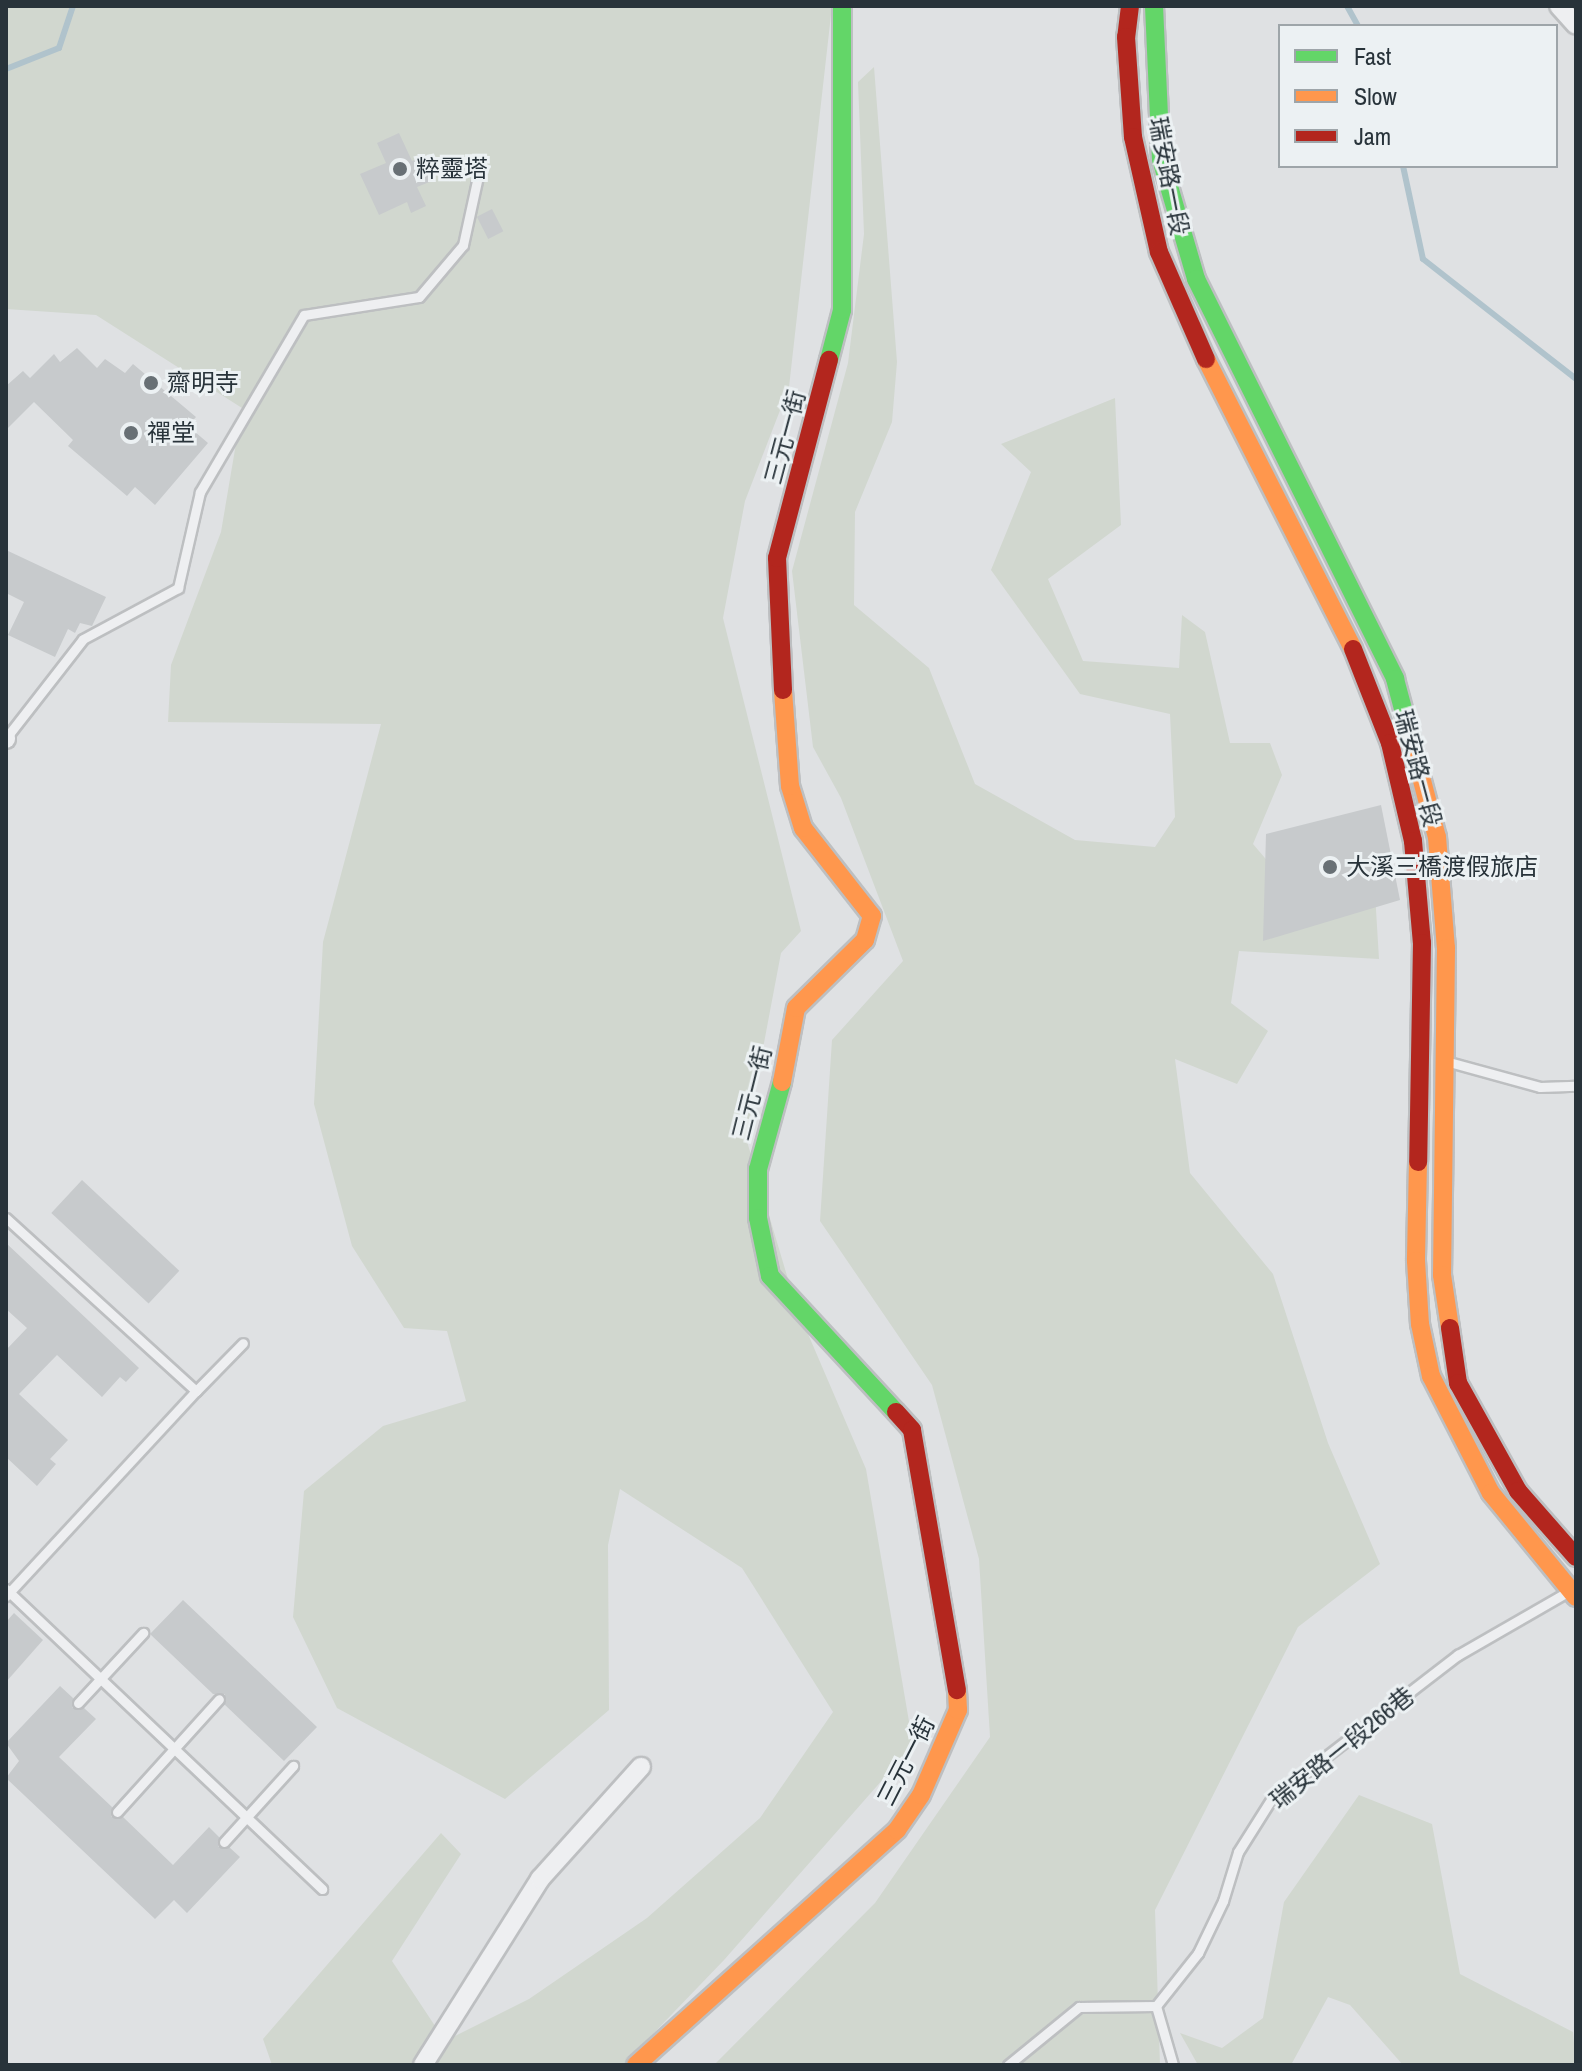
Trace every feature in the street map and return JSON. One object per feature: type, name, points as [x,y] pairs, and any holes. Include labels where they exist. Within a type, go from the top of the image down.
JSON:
[{"type":"main road","name":"三元一街","points":[[636,2065],[897,1830],[921,1795],[958,1710],[955,1665],[912,1430],[770,1276],[758,1218],[758,1169],[786,1068],[796,1008],[865,940],[872,916],[803,828],[790,786],[777,601],[780,544],[842,310],[842,6]]},
{"type":"main road","name":"瑞安路一段","points":[[1130,6],[1126,37],[1133,137],[1159,252],[1186,320],[1358,657],[1390,743],[1413,841],[1422,943],[1416,1261],[1420,1324],[1431,1376],[1491,1493],[1573,1594]]},
{"type":"main road","name":"瑞安路一段","points":[[1154,6],[1152,46],[1161,159],[1196,279],[1350,580],[1395,679],[1419,756],[1437,837],[1446,948],[1442,1275],[1458,1383],[1518,1491],[1576,1557]]},
{"type":"street","points":[[1559,6],[1576,25]]},
{"type":"street","points":[[423,2065],[540,1879],[641,1767]]},
{"type":"lane","points":[[6,738],[83,639],[178,588],[200,492],[304,315],[419,297],[463,245],[480,167]]},
{"type":"lane","points":[[1421,1062],[1445,1061],[1540,1087],[1576,1086]]},
{"type":"lane","points":[[6,1218],[196,1391]]},
{"type":"lane","points":[[243,1343],[7,1593],[322,1889]]},
{"type":"lane","name":"瑞安路一段266巷","points":[[1156,2006],[1198,1953],[1223,1901],[1238,1852],[1272,1798],[1458,1655],[1573,1594]]},
{"type":"lane","points":[[78,1703],[143,1633]]},
{"type":"lane","points":[[117,1812],[219,1699]]},
{"type":"lane","points":[[224,1842],[293,1766]]},
{"type":"lane","points":[[1008,2065],[1079,2007],[1156,2006],[1173,2065]]},
{"type":"shaded area","points":[[6,6],[832,6],[789,387],[745,501],[723,618],[801,931],[781,953],[746,1138],[796,1306],[866,1469],[913,1745],[724,1960],[623,2065],[272,2065],[263,2039],[441,1833],[461,1854],[392,1961],[445,2041],[529,1999],[647,1918],[760,1818],[833,1712],[742,1568],[620,1489],[608,1545],[609,1710],[505,1799],[337,1708],[293,1617],[304,1491],[383,1426],[466,1401],[447,1331],[404,1328],[352,1246],[314,1104],[323,942],[381,724],[168,722],[171,665],[221,532],[242,408],[96,315],[6,309]]},
{"type":"shaded area","points":[[874,67],[897,362],[892,422],[855,512],[854,605],[929,668],[975,784],[1075,840],[1155,847],[1175,817],[1170,714],[1080,694],[991,570],[1031,472],[1001,444],[1115,398],[1121,525],[1048,579],[1083,661],[1179,668],[1182,615],[1205,632],[1230,743],[1270,743],[1282,775],[1253,844],[1270,864],[1372,844],[1379,959],[1239,951],[1231,1003],[1268,1031],[1237,1084],[1175,1059],[1190,1173],[1273,1274],[1328,1443],[1380,1564],[1298,1627],[1155,1910],[1160,2065],[714,2065],[875,1903],[990,1737],[979,1559],[932,1385],[820,1221],[832,1040],[903,961],[841,798],[813,747],[792,571],[848,363],[864,234],[858,82]]},
{"type":"shaded area","points":[[1359,1795],[1432,1824],[1460,1974],[1573,2032],[1576,2065],[1403,2065],[1350,2005],[1328,1997],[1291,2065],[1198,2065],[1180,2033],[1222,2048],[1263,2018],[1284,1902]]},
{"type":"building","name":"粹靈塔","points":[[399,133],[412,161],[421,157],[432,181],[417,187],[426,206],[411,213],[407,202],[379,215],[360,174],[386,163],[377,143]]},
{"type":"building","points":[[492,209],[503,231],[488,239],[477,217]]},
{"type":"building","name":"禪堂","points":[[77,348],[97,368],[105,359],[125,373],[133,364],[196,417],[188,426],[208,443],[155,505],[135,487],[127,496],[68,446],[73,440],[34,402],[6,430],[6,386],[23,371],[30,378],[54,354],[60,362]]},
{"type":"building","points":[[6,550],[106,597],[92,626],[80,623],[75,633],[68,629],[55,657],[8,635],[24,602],[6,593]]},
{"type":"building","name":"大溪三橋渡假旅店","points":[[1381,805],[1400,900],[1263,941],[1266,834]]},
{"type":"building","points":[[82,1180],[179,1271],[149,1304],[51,1213]]},
{"type":"building","points":[[6,1243],[139,1368],[126,1382],[120,1377],[102,1397],[57,1355],[19,1394],[68,1440],[50,1459],[56,1464],[37,1486],[6,1457],[6,1350],[27,1328],[6,1309]]},
{"type":"building","points":[[183,1600],[317,1727],[284,1761],[224,1704],[225,1694],[213,1694],[150,1634]]},
{"type":"building","points":[[14,1613],[43,1640],[6,1682],[6,1622]]},
{"type":"building","points":[[60,1686],[73,1698],[72,1708],[84,1708],[96,1719],[59,1757],[112,1807],[111,1817],[123,1817],[173,1865],[209,1827],[219,1837],[218,1847],[229,1847],[240,1857],[187,1913],[174,1900],[155,1919],[6,1778],[19,1761],[6,1743]]},
{"type":"waterway","points":[[6,69],[59,48],[73,6]]},
{"type":"waterway","points":[[1347,6],[1357,24]]},
{"type":"waterway","points":[[1403,168],[1423,259],[1576,379]]},
{"type":"traffic: fast","points":[[829,360],[842,310],[842,6]]},
{"type":"traffic: fast","points":[[1154,6],[1161,159],[1196,279],[1395,679],[1406,720]]},
{"type":"traffic: fast","points":[[782,1082],[758,1169],[758,1218],[770,1276],[896,1412]]},
{"type":"traffic: slow","points":[[1206,359],[1353,649]]},
{"type":"traffic: slow","points":[[782,1082],[796,1008],[865,940],[872,916],[803,828],[790,786],[783,690]]},
{"type":"traffic: slow","points":[[1406,720],[1437,837],[1446,948],[1442,1275],[1450,1328]]},
{"type":"traffic: slow","points":[[1418,1162],[1416,1261],[1420,1324],[1431,1376],[1491,1493],[1576,1597]]},
{"type":"traffic: slow","points":[[636,2065],[897,1830],[921,1795],[958,1710],[957,1690]]},
{"type":"traffic: jam","points":[[1130,6],[1126,37],[1133,137],[1159,252],[1206,359]]},
{"type":"traffic: jam","points":[[783,690],[777,558],[829,360]]},
{"type":"traffic: jam","points":[[1353,649],[1390,743],[1413,841],[1422,943],[1418,1162]]},
{"type":"traffic: jam","points":[[1450,1328],[1458,1383],[1518,1491],[1576,1557]]},
{"type":"traffic: jam","points":[[896,1412],[912,1430],[957,1690]]},
{"type":"place","name":"粹靈塔","points":[[400,169]]},
{"type":"place","name":"齋明寺","points":[[151,383]]},
{"type":"place","name":"禪堂","points":[[131,433]]},
{"type":"place","name":"大溪三橋渡假旅店","points":[[1330,867]]}]
